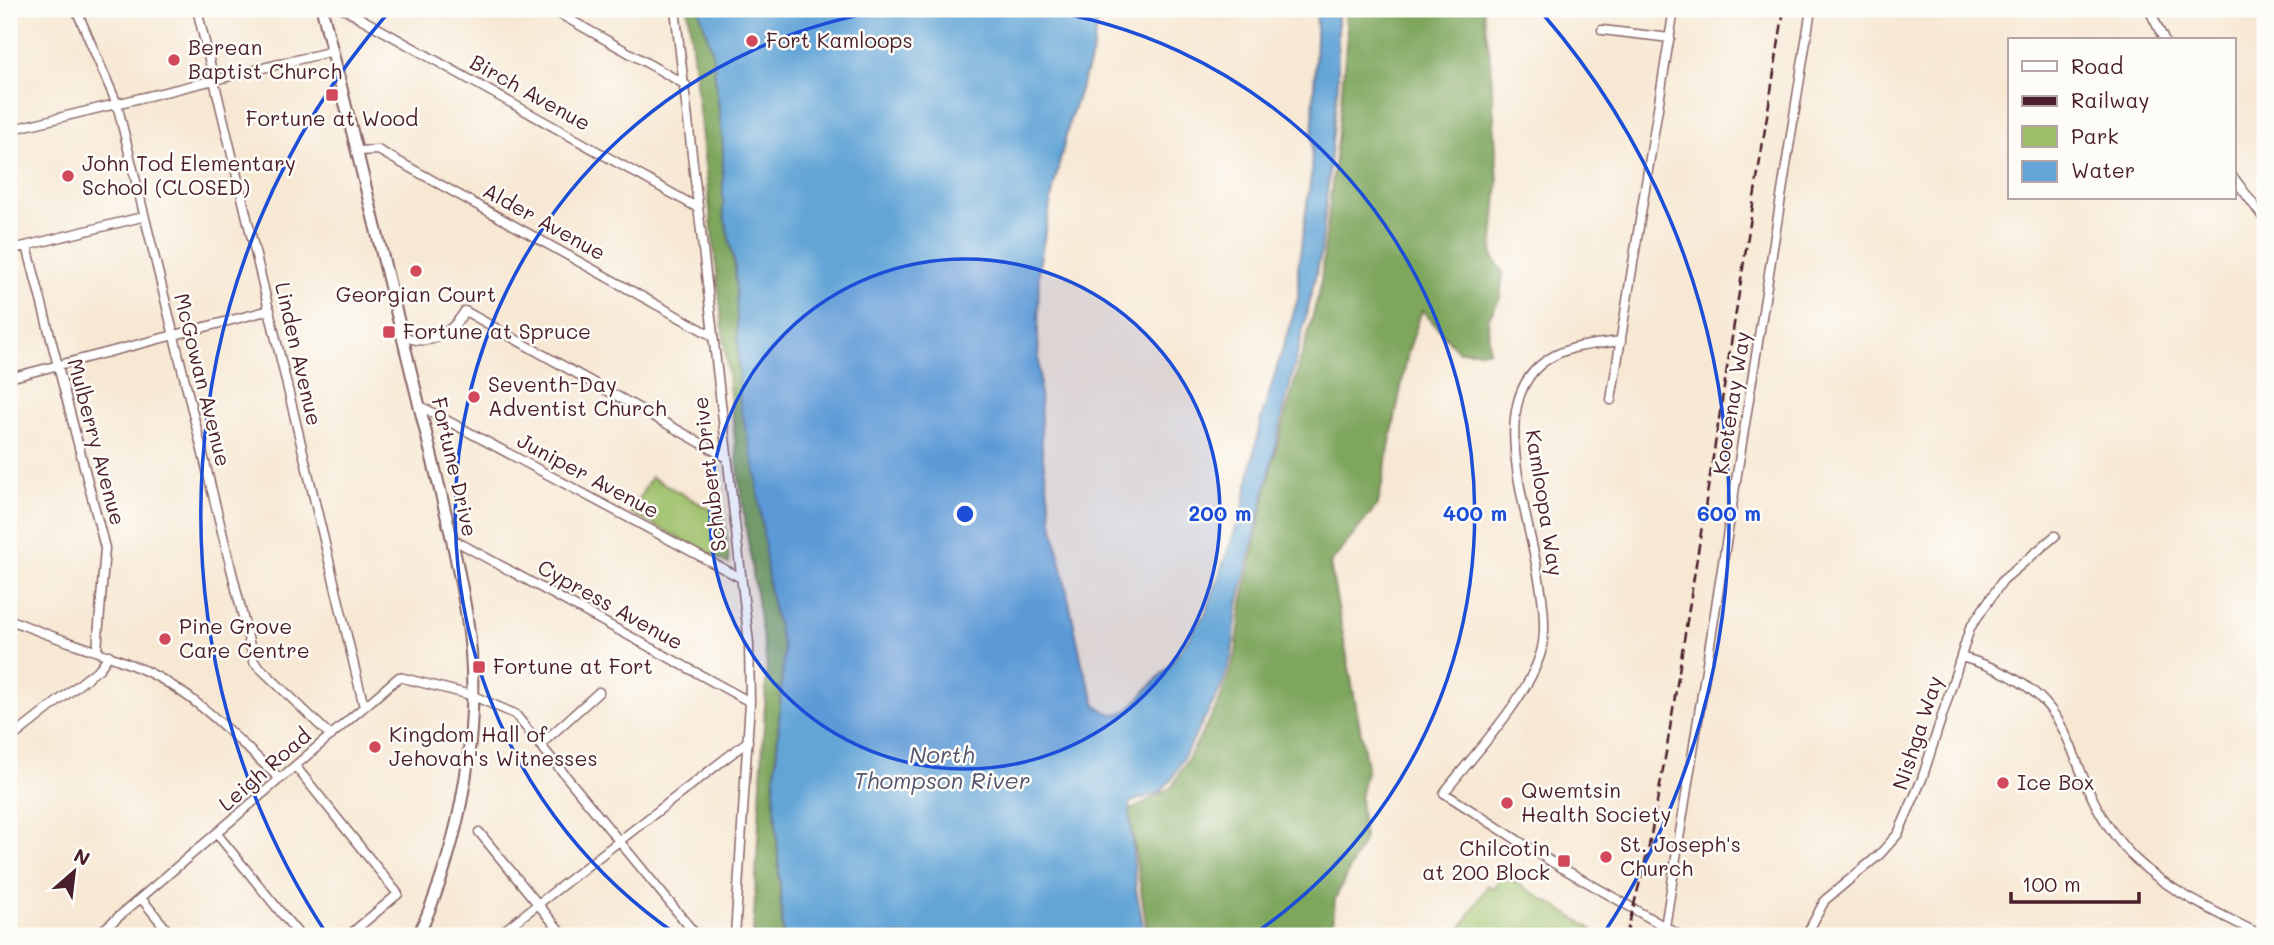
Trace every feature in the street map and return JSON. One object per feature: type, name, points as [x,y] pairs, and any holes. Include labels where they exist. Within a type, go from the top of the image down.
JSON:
[{"type":"main road","name":"Fortune Drive","points":[[322,9],[452,539],[468,619],[471,695],[467,748],[452,835],[418,936]]},
{"type":"street","name":"McGowan Avenue","points":[[76,9],[117,104],[142,217],[254,662],[331,736]]},
{"type":"street","name":"Linden Avenue","points":[[197,9],[365,707]]},
{"type":"street","name":"Birch Avenue","points":[[344,9],[698,208]]},
{"type":"street","points":[[551,9],[686,85]]},
{"type":"street","name":"Schubert Drive","points":[[675,9],[686,85],[739,577],[749,643],[750,702],[736,936]]},
{"type":"street","points":[[1611,400],[1674,9]]},
{"type":"street","name":"Kootenay Way","points":[[1665,927],[1811,9]]},
{"type":"street","points":[[2149,9],[2163,38]]},
{"type":"street","points":[[1602,30],[1670,38]]},
{"type":"street","points":[[9,130],[332,51]]},
{"type":"street","name":"Alder Avenue","points":[[358,151],[379,150],[711,335]]},
{"type":"street","points":[[2236,181],[2265,220]]},
{"type":"street","points":[[9,250],[142,217]]},
{"type":"street","name":"Mulberry Avenue","points":[[27,246],[105,548],[97,650]]},
{"type":"street","points":[[9,378],[270,310]]},
{"type":"street","points":[[403,337],[438,338],[453,329],[466,311],[726,457]]},
{"type":"street","name":"Kamloopa Way","points":[[1621,341],[1573,348],[1546,360],[1523,385],[1513,418],[1514,448],[1545,615],[1541,651],[1530,681],[1444,793],[1550,861],[1665,927]]},
{"type":"street","name":"Juniper Avenue","points":[[420,406],[739,577]]},
{"type":"street","name":"Nishga Way","points":[[1806,936],[1825,900],[1879,855],[1908,817],[1970,628],[1987,599],[2026,558],[2055,536]]},
{"type":"street","name":"Cypress Avenue","points":[[452,539],[750,702]]},
{"type":"street","points":[[9,619],[97,650],[169,684],[217,722],[280,779]]},
{"type":"street","points":[[9,740],[100,668],[108,655]]},
{"type":"street","points":[[1961,657],[2011,674],[2028,686],[2050,708],[2072,746],[2100,813],[2143,869],[2263,936]]},
{"type":"street","name":"Leigh Road","points":[[96,936],[399,677],[471,695]]},
{"type":"street","points":[[540,745],[599,692]]},
{"type":"street","points":[[471,695],[515,714],[697,936]]},
{"type":"street","points":[[497,936],[748,741]]},
{"type":"street","points":[[296,767],[398,894],[348,936]]},
{"type":"street","points":[[479,832],[564,936]]},
{"type":"street","points":[[217,834],[300,936]]},
{"type":"street","points":[[141,898],[172,936]]},
{"type":"street","points":[[1665,927],[1681,936]]},
{"type":"green space","points":[[688,9],[699,9],[712,50],[723,145],[723,210],[735,266],[770,594],[784,651],[774,790],[783,936],[753,936],[767,666],[741,495]]},
{"type":"green space","points":[[1344,9],[1483,9],[1490,58],[1498,182],[1492,255],[1503,273],[1500,298],[1488,319],[1489,351],[1458,351],[1422,310],[1408,352],[1378,504],[1330,564],[1367,766],[1360,798],[1364,839],[1335,899],[1332,936],[1148,936],[1129,811],[1172,787],[1219,703],[1236,653],[1242,604],[1271,469],[1320,289],[1347,33]]},
{"type":"green space","points":[[651,477],[724,517],[729,564],[631,513]]},
{"type":"green space","points":[[1506,876],[1589,927],[1599,936],[1456,936],[1488,885],[1495,889],[1496,883]]},
{"type":"water","name":"North Thompson River","points":[[699,9],[1099,9],[1092,55],[1070,119],[1053,190],[1039,266],[1038,335],[1042,450],[1052,521],[1082,663],[1096,705],[1104,711],[1116,714],[1129,709],[1170,665],[1206,612],[1243,508],[1260,423],[1298,298],[1298,268],[1311,176],[1317,9],[1338,9],[1338,83],[1321,253],[1237,610],[1232,655],[1221,688],[1172,779],[1160,792],[1129,803],[1136,889],[1145,936],[783,936],[774,790],[784,651],[770,594],[756,473],[740,405],[735,266],[723,210],[723,145],[712,50]]},
{"type":"railway","points":[[1626,936],[1649,846],[1667,747],[1784,9]]},
{"type":"place","name":"Fort Kamloops","points":[[752,41]]},
{"type":"place","name":"Berean Baptist Church","points":[[174,60]]},
{"type":"place","name":"Fortune at Wood","points":[[332,95]]},
{"type":"place","name":"John Tod Elementary School (CLOSED)","points":[[68,176]]},
{"type":"place","name":"Georgian Court","points":[[416,271]]},
{"type":"place","name":"Fortune at Spruce","points":[[389,332]]},
{"type":"place","name":"Seventh-Day Adventist Church","points":[[474,397]]},
{"type":"place","name":"Pine Grove Care Centre","points":[[165,639]]},
{"type":"place","name":"Fortune at Fort","points":[[479,667]]},
{"type":"place","name":"Kingdom Hall of Jehovah's Witnesses","points":[[375,747]]},
{"type":"place","name":"Ice Box","points":[[2003,783]]},
{"type":"place","name":"Qwemtsin Health Society","points":[[1507,803]]},
{"type":"place","name":"St. Joseph's Church","points":[[1606,857]]},
{"type":"place","name":"Chilcotin at 200 Block","points":[[1564,861]]}]
